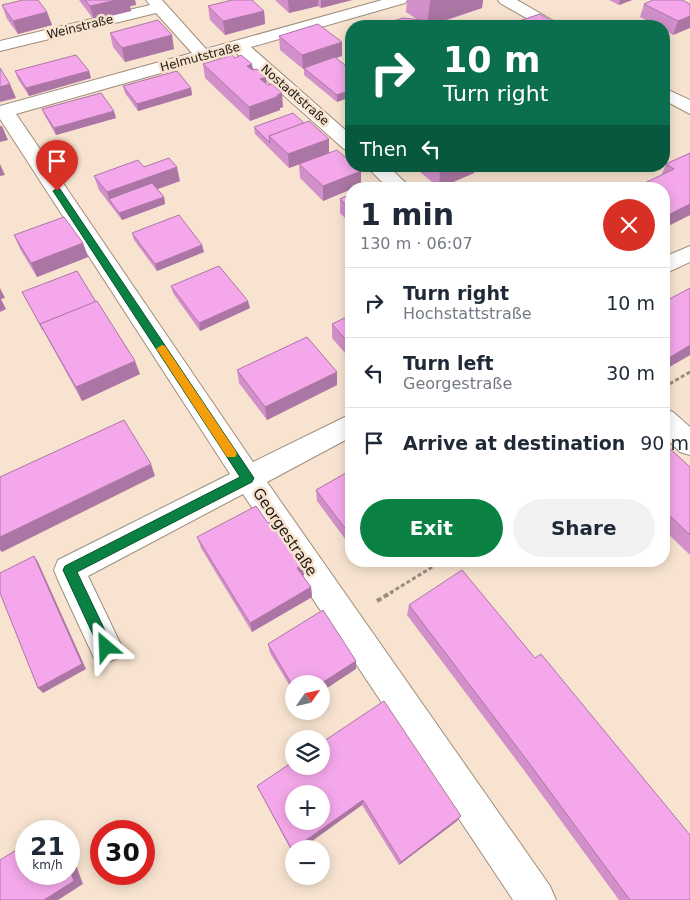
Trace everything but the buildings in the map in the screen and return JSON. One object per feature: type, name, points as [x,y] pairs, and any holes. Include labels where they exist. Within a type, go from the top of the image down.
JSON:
[{"type":"street","name":"Helmutstraße","points":[[2,112],[399,0]]},
{"type":"street","points":[[506,0],[541,20]]},
{"type":"street","name":"Weinstraße","points":[[0,46],[157,4],[203,56]]},
{"type":"street","name":"Nostadtstraße","points":[[239,46],[345,140]]},
{"type":"street","points":[[670,96],[690,108]]},
{"type":"street","name":"Georgestraße","points":[[2,112],[248,478],[536,900]]},
{"type":"street","points":[[383,172],[394,182]]},
{"type":"street","points":[[670,263],[690,253]]},
{"type":"street","points":[[670,426],[690,444]]},
{"type":"street","points":[[106,647],[69,570],[345,428]]},
{"type":"path","points":[[670,384],[690,372]]},
{"type":"path","points":[[345,620],[432,567]]},
{"type":"slow traffic","points":[[162,349],[231,454]]},
{"type":"route","points":[[57,191],[248,478],[69,570],[106,647]]}]
